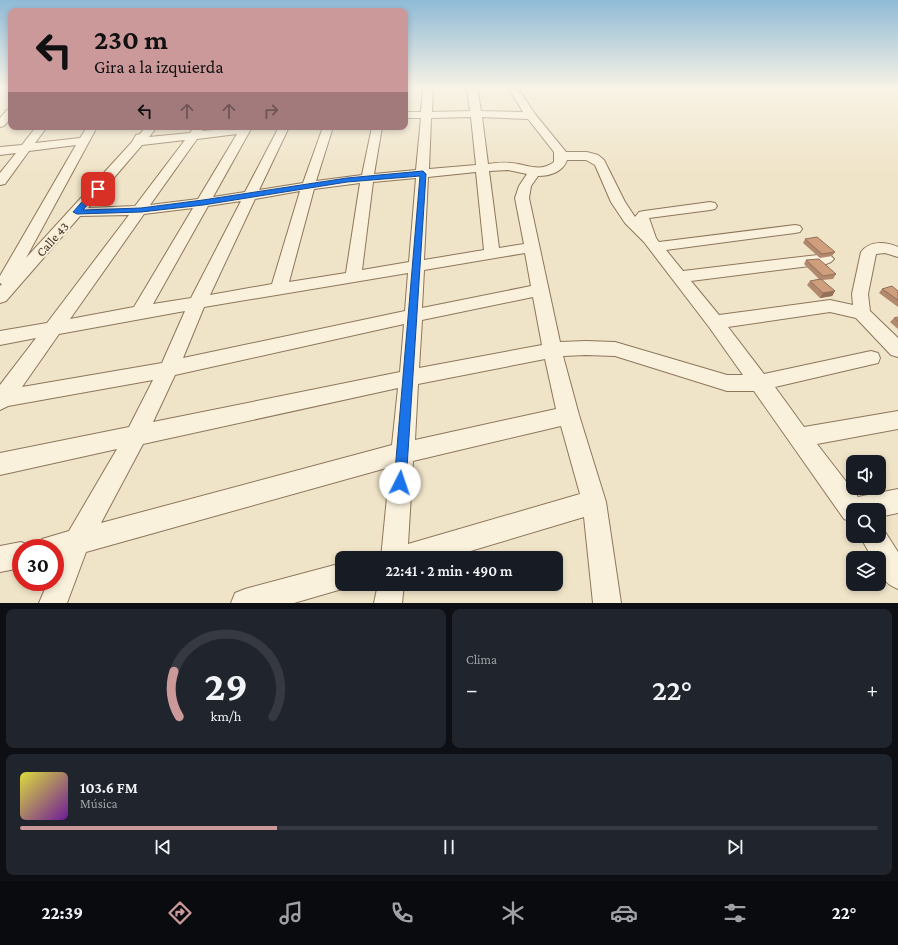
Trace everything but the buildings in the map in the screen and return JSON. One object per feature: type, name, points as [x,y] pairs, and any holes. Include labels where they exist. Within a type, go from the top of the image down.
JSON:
[{"type":"street","points":[[0,124],[8,115]]},
{"type":"street","points":[[395,551],[409,378],[426,115]]},
{"type":"street","points":[[476,115],[492,253]]},
{"type":"street","points":[[77,212],[141,210],[203,203],[308,186],[482,168],[516,166],[534,172],[551,170],[559,164],[562,156],[560,151],[531,116],[518,115]]},
{"type":"street","points":[[0,181],[40,130]]},
{"type":"street","points":[[0,290],[90,130]]},
{"type":"street","points":[[138,142],[143,130]]},
{"type":"street","name":"Calle 43","points":[[0,297],[149,130]]},
{"type":"street","points":[[138,142],[197,131],[213,130]]},
{"type":"street","points":[[140,312],[245,130]]},
{"type":"street","points":[[53,603],[78,542],[169,369],[197,303],[282,130]]},
{"type":"street","points":[[278,289],[308,186],[327,130]]},
{"type":"street","points":[[353,276],[367,179],[376,130]]},
{"type":"street","points":[[1,399],[141,210],[197,131]]},
{"type":"street","points":[[0,152],[84,141]]},
{"type":"street","points":[[562,156],[588,156],[594,158],[600,163],[618,202],[630,220],[652,243],[715,322],[853,510],[898,501]]},
{"type":"street","points":[[534,172],[525,186],[522,198],[552,350],[568,415],[594,502],[607,603]]},
{"type":"street","points":[[652,243],[642,218],[644,215],[710,206]]},
{"type":"street","points":[[652,243],[796,229]]},
{"type":"street","points":[[0,338],[140,312],[532,247]]},
{"type":"street","points":[[855,312],[869,252],[875,248],[887,248],[898,252]]},
{"type":"street","points":[[679,277],[826,259]]},
{"type":"street","points":[[1,399],[169,369],[539,290]]},
{"type":"street","points":[[715,322],[830,306],[855,312],[898,350]]},
{"type":"street","points":[[0,464],[136,434],[552,350],[586,348],[615,349],[727,383],[759,383],[871,358]]},
{"type":"street","points":[[64,545],[402,453],[568,415]]},
{"type":"street","points":[[800,437],[898,420]]},
{"type":"street","points":[[428,551],[594,502]]},
{"type":"street","points":[[877,543],[898,576]]},
{"type":"street","points":[[0,559],[12,557]]},
{"type":"street","points":[[245,603],[335,578]]},
{"type":"street","points":[[388,603],[390,591]]},
{"type":"route","points":[[98,189],[77,212],[141,210],[203,203],[347,180],[423,174],[400,483]]}]
